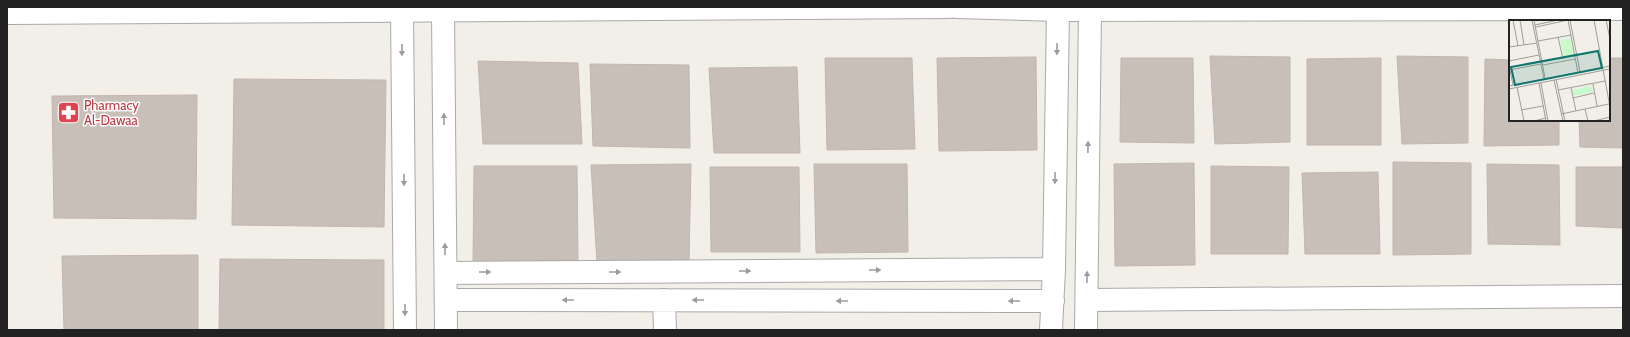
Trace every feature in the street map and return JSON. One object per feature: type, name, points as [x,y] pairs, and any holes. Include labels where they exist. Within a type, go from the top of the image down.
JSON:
[{"type":"street","points":[[7,13],[949,7]]},
{"type":"street","points":[[956,7],[1058,10],[1623,9]]},
{"type":"street","points":[[1086,330],[1090,9]]},
{"type":"street","points":[[443,10],[446,330]]},
{"type":"street","points":[[1051,330],[1054,269],[1058,10]]},
{"type":"street","points":[[402,11],[405,330]]},
{"type":"street","points":[[446,273],[1054,269]]},
{"type":"street","points":[[1087,300],[1623,296]]},
{"type":"street","points":[[446,300],[1053,301]]},
{"type":"street","points":[[664,300],[665,330]]},
{"type":"building","points":[[1210,56],[1290,57],[1290,142],[1215,144]]},
{"type":"building","points":[[1397,56],[1468,57],[1468,143],[1402,144]]},
{"type":"building","points":[[1036,57],[1037,150],[939,151],[937,58]]},
{"type":"building","points":[[825,58],[912,58],[915,149],[827,150]]},
{"type":"building","points":[[1121,58],[1193,58],[1194,143],[1120,142]]},
{"type":"building","points":[[1381,58],[1381,145],[1307,145],[1307,59]]},
{"type":"building","points":[[1610,58],[1623,58],[1623,148],[1580,147],[1579,121],[1610,121]]},
{"type":"building","points":[[1485,59],[1509,60],[1509,121],[1559,121],[1559,145],[1484,146]]},
{"type":"building","points":[[478,61],[578,63],[582,144],[483,144]]},
{"type":"building","points":[[590,64],[689,65],[690,148],[593,146]]},
{"type":"building","points":[[797,67],[800,153],[714,153],[709,68]]},
{"type":"building","points":[[234,79],[386,80],[384,227],[232,225]]},
{"type":"building","points":[[197,95],[196,219],[54,218],[52,96]]},
{"type":"building","points":[[1393,162],[1471,163],[1471,254],[1393,255]]},
{"type":"building","points":[[1194,163],[1195,265],[1115,266],[1114,164]]},
{"type":"building","points":[[691,164],[689,262],[597,263],[591,165]]},
{"type":"building","points":[[814,164],[907,164],[908,252],[816,253]]},
{"type":"building","points":[[1487,164],[1559,165],[1560,245],[1488,244]]},
{"type":"building","points":[[474,166],[577,166],[578,261],[473,263]]},
{"type":"building","points":[[1211,166],[1289,167],[1288,254],[1211,254]]},
{"type":"building","points":[[710,167],[799,167],[800,252],[711,252]]},
{"type":"building","points":[[1576,167],[1623,167],[1623,228],[1576,226]]},
{"type":"building","points":[[1378,172],[1380,254],[1305,254],[1302,173]]},
{"type":"building","points":[[198,255],[198,330],[64,330],[62,256]]},
{"type":"building","points":[[220,259],[384,260],[384,330],[219,330]]},
{"type":"place","name":"Pharmacy Al-Dawaa","points":[[69,112]]}]
